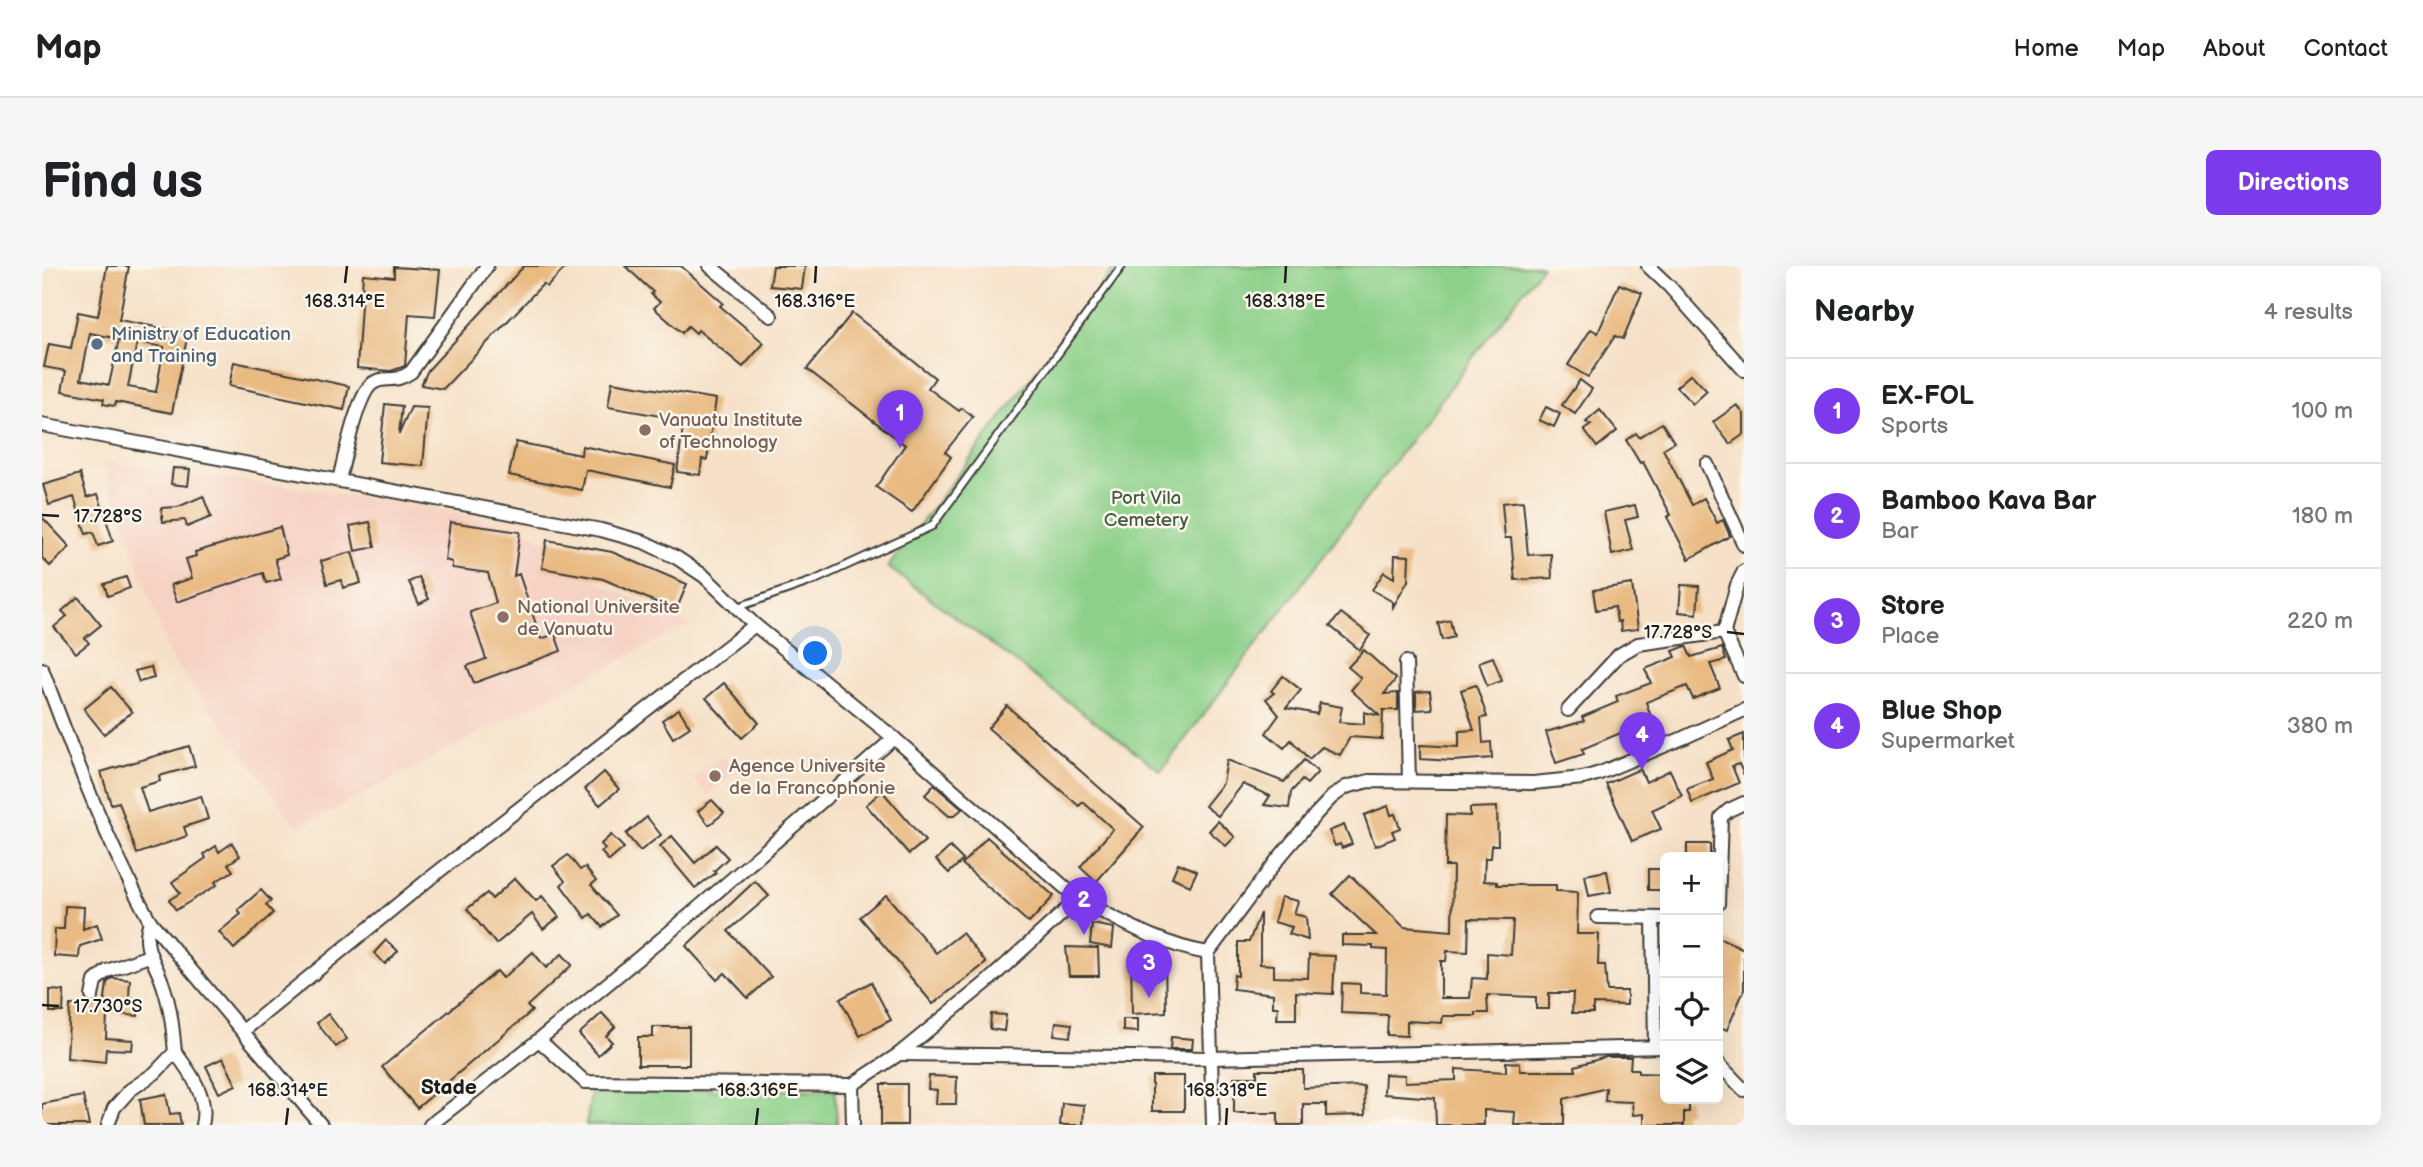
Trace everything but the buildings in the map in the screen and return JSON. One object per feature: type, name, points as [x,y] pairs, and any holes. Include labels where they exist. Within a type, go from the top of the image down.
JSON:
[{"type":"street","points":[[339,480],[365,389],[378,380],[398,380],[411,372],[487,266]]},
{"type":"street","points":[[710,266],[771,316]]},
{"type":"street","points":[[1648,266],[1744,370]]},
{"type":"street","points":[[42,425],[601,530],[644,542],[677,558],[704,576],[755,625],[894,738],[1078,899],[1149,936],[1186,949],[1208,953]]},
{"type":"street","points":[[1707,464],[1744,545]]},
{"type":"street","points":[[1744,571],[1737,584],[1724,632],[1744,676]]},
{"type":"street","points":[[243,1031],[429,878],[755,625]]},
{"type":"street","points":[[1568,710],[1619,655],[1638,644],[1724,632]]},
{"type":"street","points":[[1406,662],[1409,781]]},
{"type":"street","points":[[42,669],[89,793],[132,889],[150,921],[321,1125]]},
{"type":"street","points":[[1213,1125],[1208,953],[1277,860],[1332,797],[1346,787],[1358,783],[1533,783],[1583,778],[1744,710]]},
{"type":"street","points":[[430,1125],[540,1041],[894,738]]},
{"type":"street","points":[[1720,852],[1721,817],[1744,803]]},
{"type":"street","points":[[540,1041],[585,1082],[852,1085],[899,1054],[987,982],[1078,899]]},
{"type":"street","points":[[899,1054],[1212,1058],[1660,1047],[1659,918],[1598,917]]},
{"type":"street","points":[[150,921],[146,933],[149,956],[164,985],[176,1052],[197,1082],[204,1116],[202,1125]]},
{"type":"street","points":[[92,996],[95,981],[107,971],[149,956]]},
{"type":"street","points":[[108,1125],[114,1108],[130,1090],[155,1073],[176,1052]]},
{"type":"street","points":[[1723,1068],[1744,1090]]},
{"type":"street","points":[[852,1085],[853,1125]]},
{"type":"lane","points":[[736,608],[815,580],[932,526],[1122,266]]},
{"type":"shaded area","points":[[102,461],[431,507],[530,532],[606,586],[689,624],[298,828],[170,656]]},
{"type":"shaded area","name":"Agence Universite de la Francophonie","points":[[722,756],[735,772],[708,795],[694,779]]},
{"type":"shaded area","points":[[1312,1060],[1314,1102],[1311,1125],[1226,1125],[1224,1063]]},
{"type":"green space","name":"Port Vila Cemetery","points":[[1116,266],[1542,266],[1161,771],[888,567]]},
{"type":"green space","points":[[592,1089],[835,1090],[837,1125],[586,1125]]},
{"type":"place","name":"Ministry of Education and Training","points":[[97,344]]},
{"type":"place","name":"Vanuatu Institute of Technology","points":[[645,430]]},
{"type":"place","name":"EX-FOL","points":[[900,448]]},
{"type":"place","name":"National Universite de Vanuatu","points":[[503,617]]},
{"type":"place","name":"Blue Shop","points":[[1642,770]]},
{"type":"place","name":"Agence Universite de la Francophonie","points":[[715,776]]},
{"type":"place","name":"Bamboo Kava Bar","points":[[1084,935]]},
{"type":"place","name":"Store","points":[[1149,998]]},
{"type":"district","name":"Stade","points":[[449,1087]]}]
